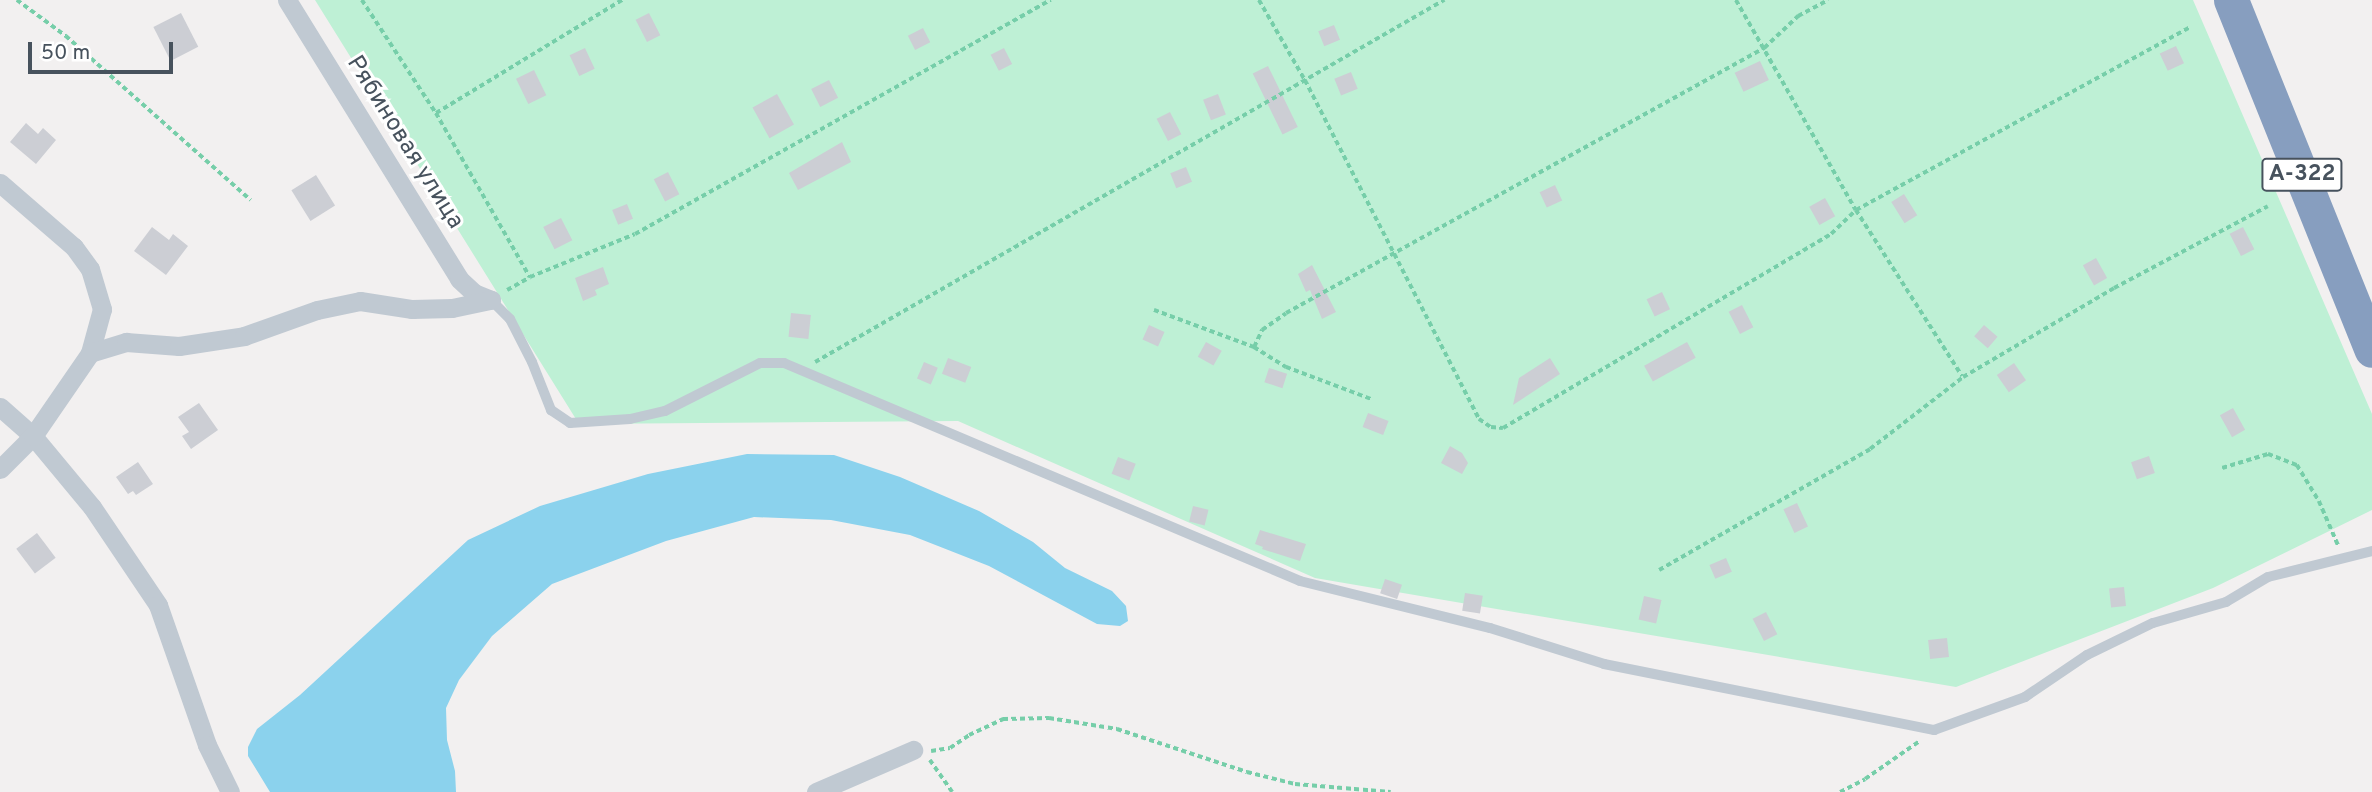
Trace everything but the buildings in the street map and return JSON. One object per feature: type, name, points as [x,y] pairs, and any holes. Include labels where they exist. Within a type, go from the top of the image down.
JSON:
[{"type":"highway","name":"А-322","points":[[2231,0],[2372,350]]},
{"type":"street","name":"Рябиновая улица","points":[[287,0],[459,279],[474,293],[491,300]]},
{"type":"street","points":[[0,183],[74,247],[90,269],[102,309],[90,353],[33,436],[0,469]]},
{"type":"street","points":[[90,353],[127,342],[179,346],[244,336],[317,310],[360,301],[411,309],[452,308],[491,300]]},
{"type":"street","points":[[0,407],[33,436],[92,507],[158,605],[208,745],[230,792]]},
{"type":"street","points":[[816,792],[913,750]]},
{"type":"lane","points":[[491,300],[510,319],[551,410],[570,423],[630,419],[665,411],[760,363],[784,363],[1300,581],[1490,628],[1604,664],[1934,730],[2025,697],[2088,655],[2154,623],[2226,602],[2268,578],[2299,567],[2372,551]]},
{"type":"path","points":[[17,0],[66,36],[251,200]]},
{"type":"path","points":[[362,0],[436,113],[530,276]]},
{"type":"path","points":[[436,113],[622,0]]},
{"type":"path","points":[[491,300],[530,276],[635,233],[1051,0]]},
{"type":"path","points":[[1259,0],[1305,80],[1479,419],[1491,428],[1503,428],[1830,234],[1856,210],[2190,27]]},
{"type":"path","points":[[802,369],[1444,0]]},
{"type":"path","points":[[1736,0],[1856,210],[1963,377]]},
{"type":"path","points":[[1254,347],[1262,330],[1286,313],[1764,47],[1798,16],[1828,0]]},
{"type":"path","points":[[1658,570],[1870,449],[1963,377],[2114,288],[2268,206]]},
{"type":"path","points":[[1153,310],[1254,347],[1286,367],[1371,400]]},
{"type":"path","points":[[2221,468],[2268,454],[2297,466],[2319,500],[2344,559]]},
{"type":"path","points":[[913,750],[935,752],[950,748],[1003,719],[1049,718],[1117,729],[1247,772],[1296,783],[1391,792]]},
{"type":"path","points":[[1840,792],[1865,779],[1934,730]]},
{"type":"path","points":[[913,750],[933,762],[952,792]]},
{"type":"green space","points":[[315,0],[2193,0],[2372,414],[2372,510],[2213,588],[1956,687],[1315,578],[958,421],[579,424]]},
{"type":"water","points":[[747,454],[834,455],[900,477],[979,511],[1033,542],[1065,568],[1112,591],[1126,606],[1128,621],[1120,626],[1097,624],[989,566],[910,535],[831,520],[754,517],[666,541],[552,584],[492,636],[459,680],[446,708],[447,740],[455,771],[456,792],[270,792],[248,756],[248,747],[257,729],[300,695],[468,540],[540,506],[648,474]]}]
